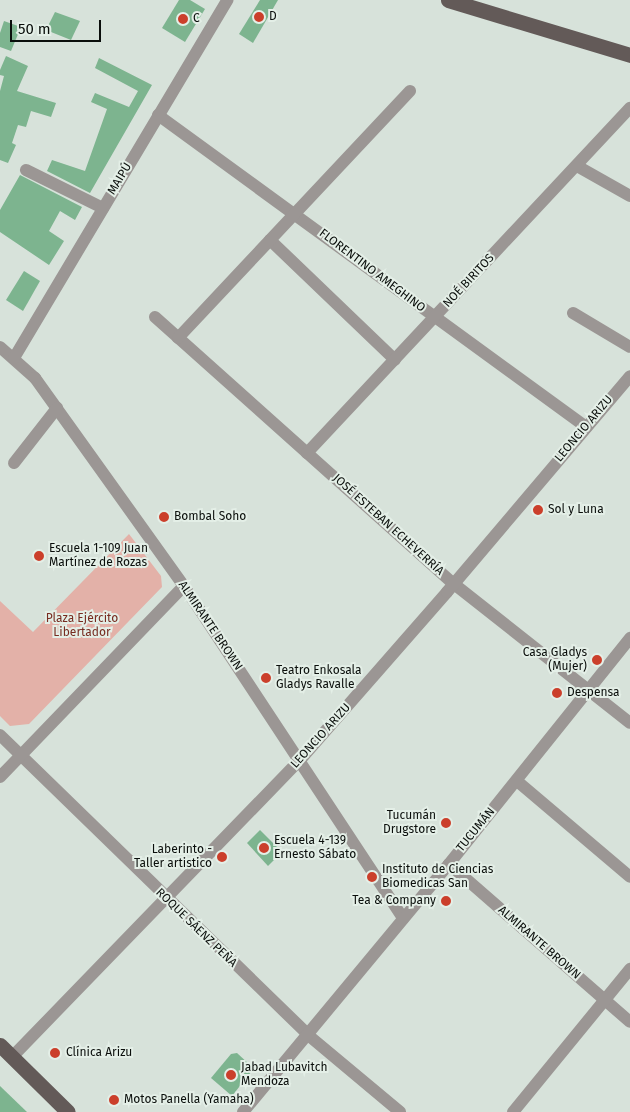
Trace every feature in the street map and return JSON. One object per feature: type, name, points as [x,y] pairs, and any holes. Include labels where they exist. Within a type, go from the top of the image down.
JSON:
[{"type":"main road","points":[[448,0],[630,55]]},
{"type":"main road","points":[[0,1045],[68,1112]]},
{"type":"street","name":"MAIPÚ","points":[[14,358],[227,0]]},
{"type":"street","points":[[178,338],[410,91]]},
{"type":"street","name":"NOÉ BIRITOS","points":[[307,453],[630,108]]},
{"type":"street","name":"FLORENTINO AMEGHINO","points":[[158,115],[586,427]]},
{"type":"street","points":[[577,166],[630,196]]},
{"type":"street","points":[[26,170],[103,208]]},
{"type":"street","points":[[270,240],[395,360]]},
{"type":"street","points":[[573,313],[630,346]]},
{"type":"street","name":"JOSÉ ESTEBAN ECHEVERRÍA","points":[[155,317],[454,584],[630,723]]},
{"type":"street","name":"ALMIRANTE BROWN","points":[[0,346],[30,372],[184,586],[403,918]]},
{"type":"street","name":"LEONCIO ARIZU","points":[[12,1057],[167,900],[300,760],[454,584],[630,376]]},
{"type":"street","points":[[14,463],[57,408]]},
{"type":"street","points":[[0,776],[184,586]]},
{"type":"street","name":"TUCUMÁN","points":[[243,1112],[449,864],[630,638]]},
{"type":"street","name":"ROQUE SÁENZ PEÑA","points":[[0,735],[167,900],[308,1035],[400,1112]]},
{"type":"street","points":[[516,781],[630,877]]},
{"type":"street","name":"ALMIRANTE BROWN","points":[[449,864],[630,1022]]},
{"type":"street","points":[[513,1112],[630,969]]},
{"type":"green space","name":"Plaza Ejército Libertador","points":[[129,534],[161,576],[162,587],[29,724],[10,726],[0,716],[0,601],[33,632]]},
{"type":"building","name":"C","points":[[179,0],[190,0],[205,9],[185,42],[162,28]]},
{"type":"building","name":"D","points":[[260,0],[278,0],[253,43],[239,34]]},
{"type":"building","points":[[55,12],[80,21],[71,40],[46,30]]},
{"type":"building","points":[[4,21],[21,27],[11,51],[0,47],[0,33]]},
{"type":"building","points":[[6,56],[28,66],[17,91],[56,103],[51,117],[31,111],[26,127],[18,125],[12,143],[16,145],[8,163],[0,160],[0,91],[4,76],[0,75],[0,70]]},
{"type":"building","points":[[99,58],[152,85],[90,193],[47,171],[52,160],[85,171],[107,109],[91,102],[95,93],[129,107],[138,91],[95,68]]},
{"type":"building","points":[[20,175],[82,207],[75,220],[60,211],[49,231],[64,241],[49,265],[0,232],[0,210]]},
{"type":"building","points":[[24,271],[40,281],[23,311],[6,300]]},
{"type":"building","name":"Escuela 4-139 Ernesto Sábato","points":[[260,830],[282,852],[268,866],[247,843]]},
{"type":"building","name":"Jabad Lubavitch Mendoza","points":[[237,1053],[250,1065],[251,1072],[232,1096],[211,1078],[231,1054]]},
{"type":"building","points":[[0,1086],[27,1112],[0,1112]]},
{"type":"place","name":"D","points":[[259,17]]},
{"type":"place","name":"C","points":[[183,19]]},
{"type":"place","name":"Sol y Luna","points":[[538,510]]},
{"type":"place","name":"Bombal Soho","points":[[164,517]]},
{"type":"place","name":"Escuela 1-109 Juan Martínez de Rozas","points":[[39,556]]},
{"type":"place","name":"Casa Gladys (Mujer)","points":[[597,660]]},
{"type":"place","name":"Teatro Enkosala Gladys Ravalle","points":[[266,678]]},
{"type":"place","name":"Despensa","points":[[557,693]]},
{"type":"place","name":"Tucumán Drugstore","points":[[446,823]]},
{"type":"place","name":"Escuela 4-139 Ernesto Sábato","points":[[264,848]]},
{"type":"place","name":"Laberinto - Taller artistico","points":[[222,857]]},
{"type":"place","name":"Instituto de Ciencias Biomedicas San","points":[[372,877]]},
{"type":"place","name":"Tea & Company","points":[[446,901]]},
{"type":"place","name":"Clínica Arizu","points":[[55,1053]]},
{"type":"place","name":"Jabad Lubavitch Mendoza","points":[[231,1075]]},
{"type":"place","name":"Motos Panella (Yamaha)","points":[[114,1100]]}]
